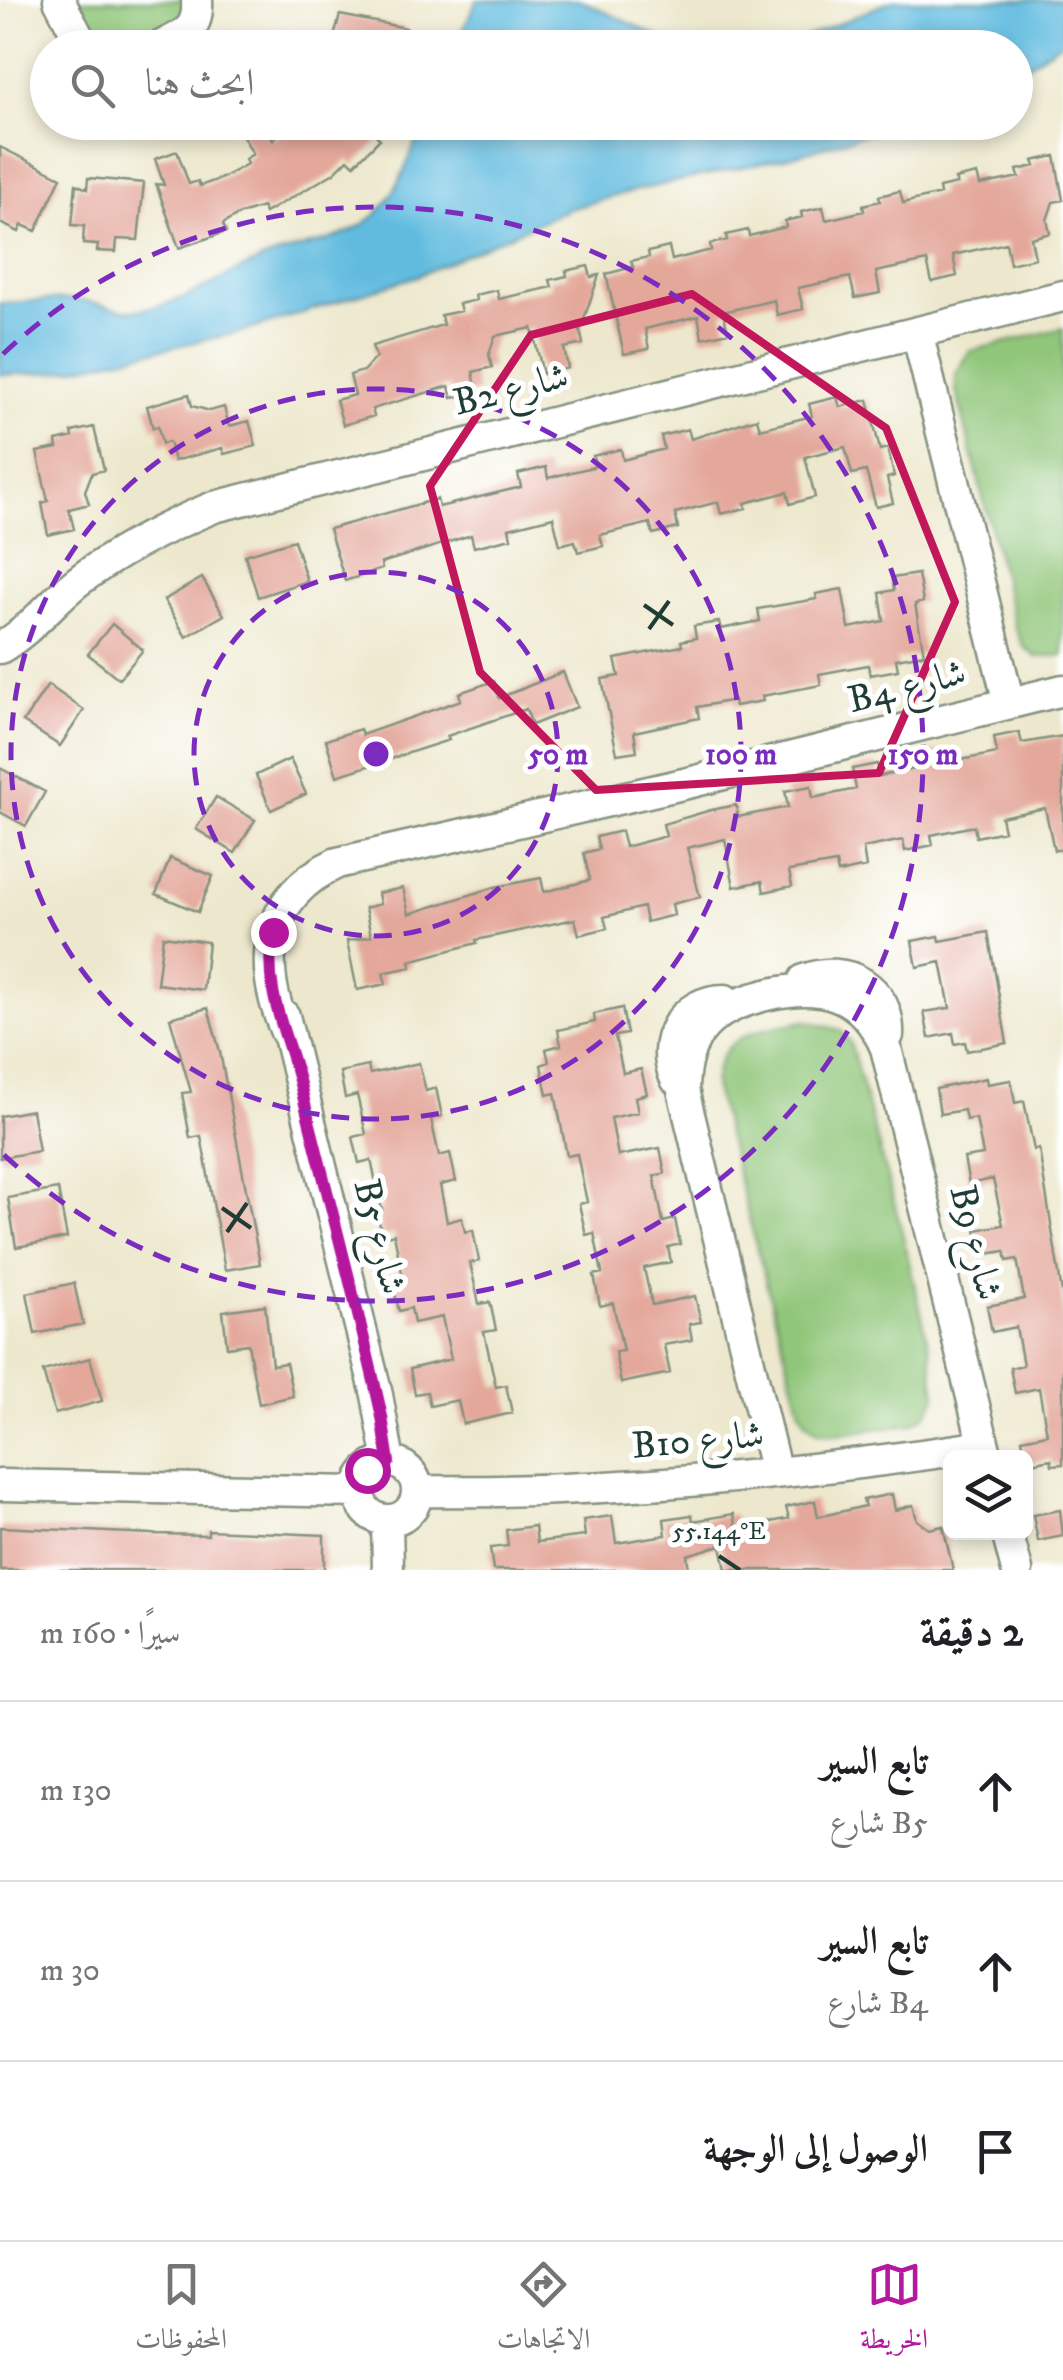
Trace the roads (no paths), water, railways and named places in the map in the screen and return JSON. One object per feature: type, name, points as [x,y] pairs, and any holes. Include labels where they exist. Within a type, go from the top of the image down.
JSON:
[{"type":"street","points":[[59,0],[75,30]]},
{"type":"street","points":[[186,30],[198,17],[197,0]]},
{"type":"street","name":"B2 شارع","points":[[5,650],[73,585],[106,561],[176,522],[214,507],[1063,296]]},
{"type":"street","points":[[917,332],[1009,704]]},
{"type":"street","name":"B4 شارع","points":[[286,1032],[269,983],[273,932],[296,888],[336,863],[1063,690]]},
{"type":"street","name":"B9 شارع","points":[[776,1474],[683,1090],[673,1076],[669,1059],[676,1026],[687,1012],[702,1003],[736,1002],[789,989],[816,989],[854,1004],[874,1024],[886,1048],[985,1450]]},
{"type":"street","name":"B5 شارع","points":[[286,1032],[377,1395],[389,1462]]},
{"type":"street","name":"B10 شارع","points":[[417,1491],[614,1489],[943,1456]]},
{"type":"street","points":[[389,1462],[409,1471],[417,1491],[409,1512],[388,1521],[367,1512],[359,1492],[367,1470],[389,1462]]},
{"type":"street","points":[[0,1485],[359,1492]]},
{"type":"street","points":[[388,1521],[388,1570]]},
{"type":"street","points":[[1009,1540],[1018,1570]]},
{"type":"water","points":[[477,0],[581,0],[644,30],[463,30]]},
{"type":"water","points":[[893,0],[1063,0],[1063,41],[1033,61],[1033,30],[823,30]]},
{"type":"water","points":[[416,140],[846,140],[569,209],[417,276],[246,331],[57,372],[0,375],[0,303],[68,300],[137,310],[173,302],[256,262],[362,225],[390,197]]}]
